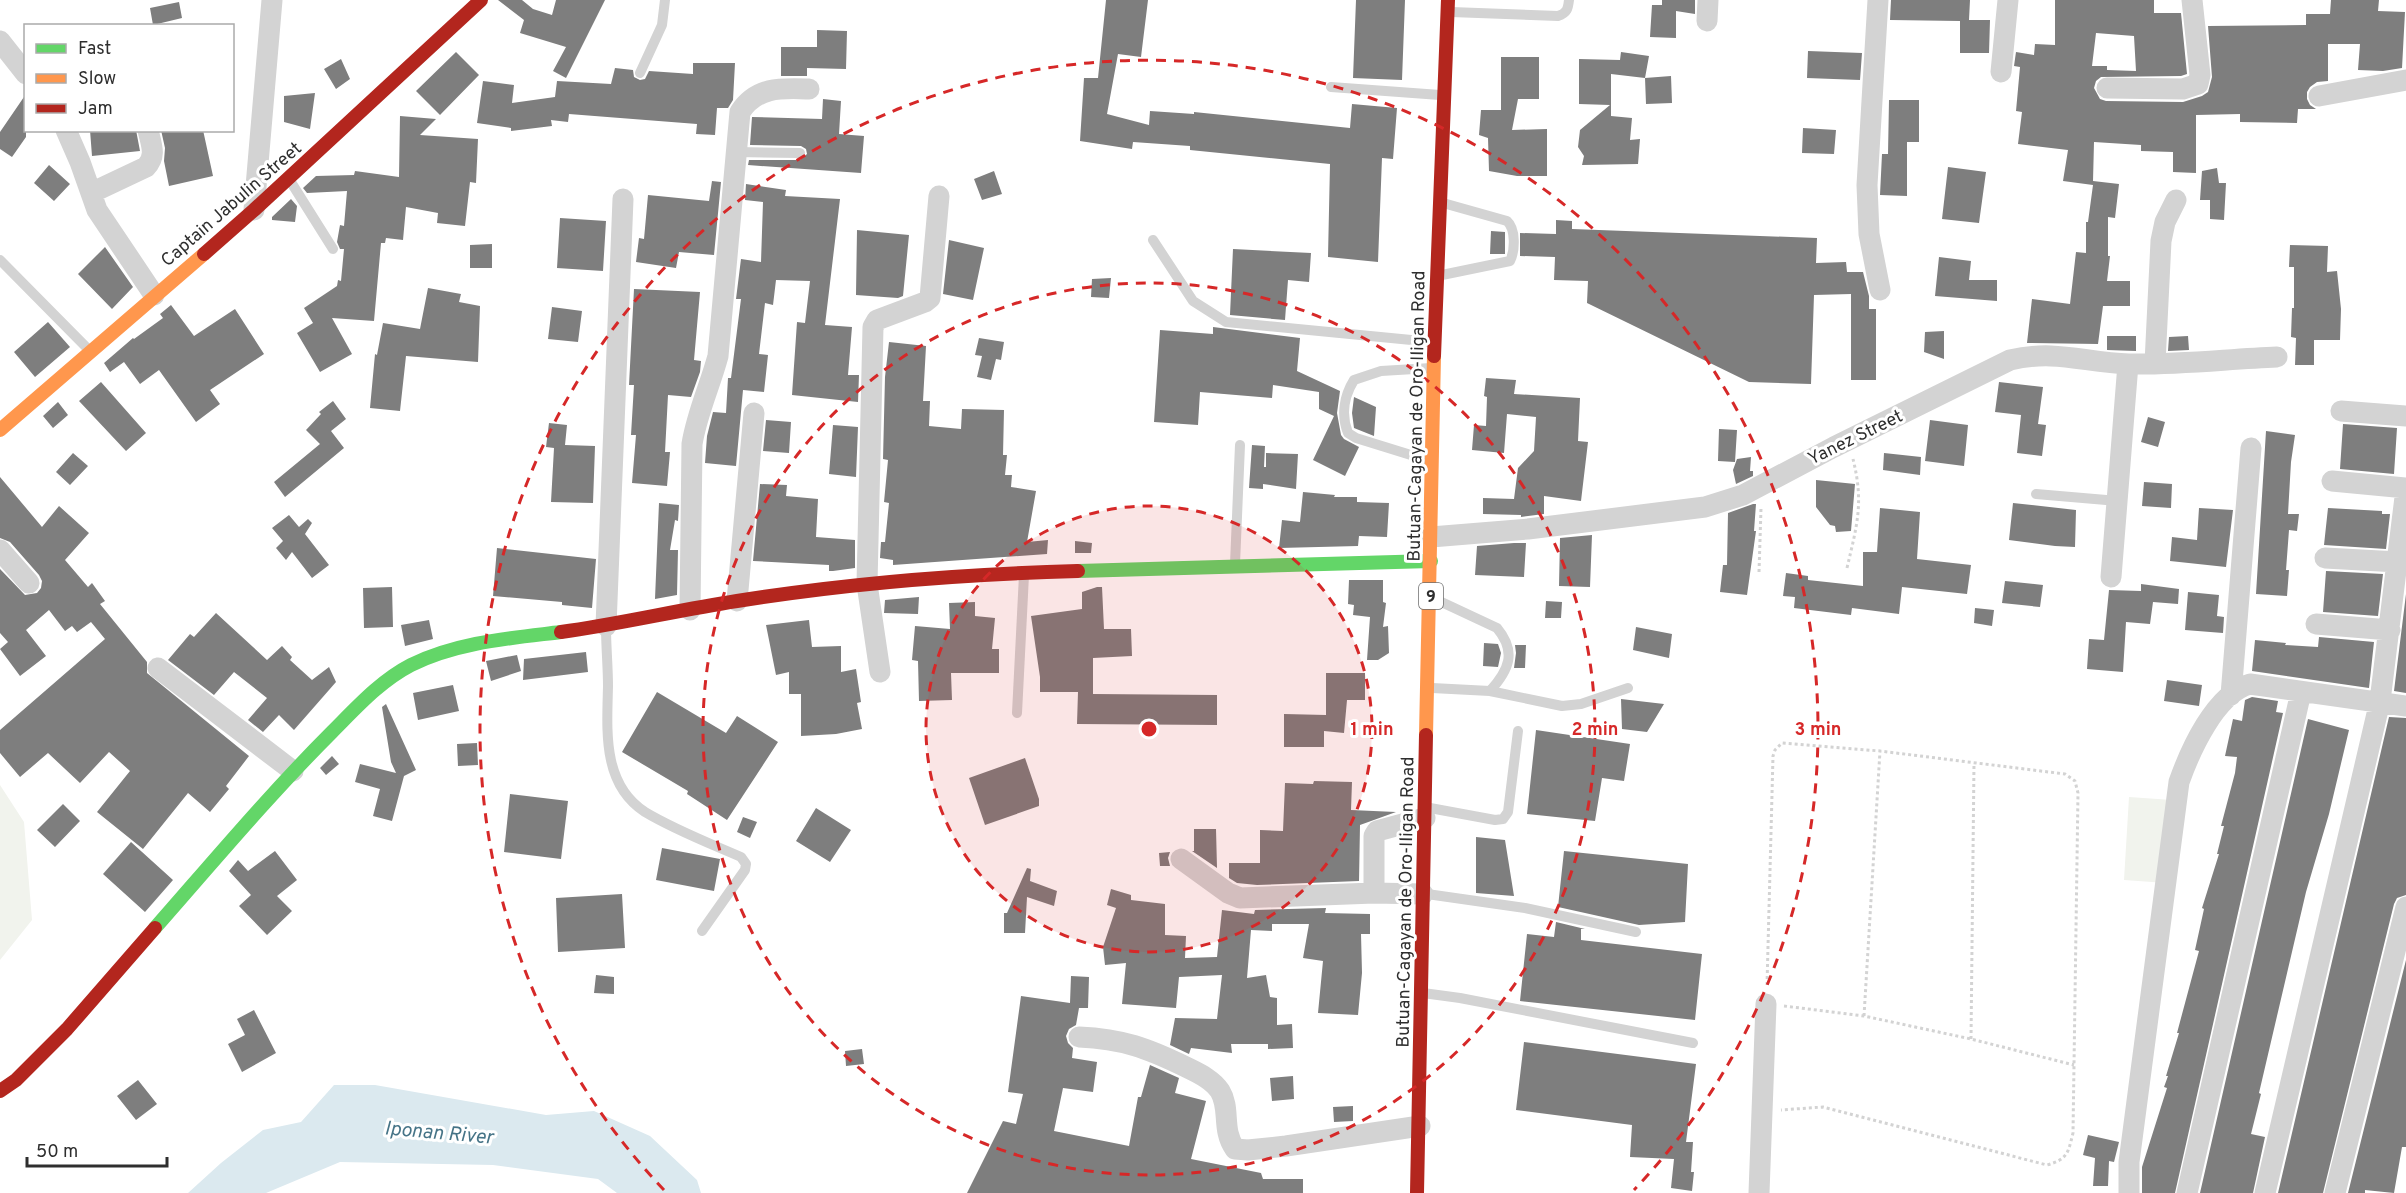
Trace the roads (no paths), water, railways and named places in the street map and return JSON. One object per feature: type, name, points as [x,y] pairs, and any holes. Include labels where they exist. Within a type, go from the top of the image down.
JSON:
[{"type":"main road","name":"Captain Jabulin Street","points":[[0,430],[254,210],[481,0]]},
{"type":"main road","name":"Butuan-Cagayan de Oro-Iligan Road","points":[[1417,1193],[1434,368],[1448,6]]},
{"type":"main road","points":[[0,1091],[16,1080],[66,1029],[293,771],[376,687],[411,665],[456,649],[511,638],[606,626],[737,601],[867,584],[1025,572],[1431,561]]},
{"type":"street","points":[[254,210],[272,0]]},
{"type":"street","points":[[1878,0],[1867,185],[1869,234],[1880,290]]},
{"type":"street","points":[[2001,72],[2008,0]]},
{"type":"street","points":[[2107,88],[2183,89],[2198,84],[2200,75],[2192,0]]},
{"type":"street","points":[[0,41],[24,71]]},
{"type":"street","points":[[2319,96],[2406,80]]},
{"type":"street","points":[[690,610],[692,444],[696,420],[711,382],[718,356],[740,112],[748,100],[779,88],[809,89]]},
{"type":"street","points":[[67,132],[97,210],[154,295]]},
{"type":"street","points":[[91,193],[146,167],[152,161],[153,152],[148,132]]},
{"type":"street","points":[[880,672],[867,584],[873,327],[877,320],[930,298],[939,196]]},
{"type":"street","points":[[606,626],[623,199]]},
{"type":"street","points":[[2155,363],[2162,241],[2165,222],[2176,200]]},
{"type":"street","name":"Yanez Street","points":[[1431,537],[1528,529],[1705,507],[1743,495],[2010,360],[2045,354],[2128,364],[2277,357]]},
{"type":"street","points":[[2111,577],[2128,364]]},
{"type":"street","points":[[2341,411],[2406,416]]},
{"type":"street","points":[[737,601],[754,413]]},
{"type":"street","points":[[2231,695],[2251,448]]},
{"type":"street","points":[[2265,1193],[2379,701],[2390,630],[2406,489],[2332,481]]},
{"type":"street","points":[[0,550],[29,583]]},
{"type":"street","points":[[2325,558],[2398,562]]},
{"type":"street","points":[[2316,624],[2390,630]]},
{"type":"street","points":[[158,668],[293,771]]},
{"type":"street","points":[[2129,1193],[2129,1162],[2179,782],[2199,736],[2223,702],[2241,686],[2250,684],[2406,706]]},
{"type":"street","points":[[2187,1193],[2301,692]]},
{"type":"street","points":[[1374,893],[1374,836],[1377,831],[1425,812]]},
{"type":"street","points":[[1181,859],[1228,893],[1240,898],[1374,893],[1424,894]]},
{"type":"street","points":[[2335,1193],[2406,907]]},
{"type":"street","points":[[1759,1193],[1766,1004]]},
{"type":"street","points":[[1079,1037],[1109,1039],[1141,1046],[1210,1080],[1221,1092],[1226,1112],[1227,1138],[1234,1149],[1248,1150],[1286,1146],[1420,1126]]},
{"type":"lane","points":[[640,74],[662,25],[665,0]]},
{"type":"lane","points":[[1448,6],[1558,16],[1565,14],[1569,0]]},
{"type":"lane","points":[[1331,87],[1443,95]]},
{"type":"lane","points":[[737,152],[800,153]]},
{"type":"lane","points":[[289,178],[333,249]]},
{"type":"lane","points":[[1437,276],[1510,261],[1513,230],[1507,221],[1439,202]]},
{"type":"lane","points":[[1153,240],[1193,301],[1226,322],[1435,343]]},
{"type":"lane","points":[[0,260],[90,351]]},
{"type":"lane","points":[[1433,462],[1356,438],[1348,433],[1344,417],[1346,396],[1354,380],[1381,371],[1434,368]]},
{"type":"lane","points":[[1235,567],[1240,445]]},
{"type":"lane","points":[[2036,494],[2118,501]]},
{"type":"lane","points":[[1017,713],[1025,572]]},
{"type":"lane","points":[[1431,597],[1497,628],[1502,633],[1508,648],[1508,664],[1501,679],[1490,691]]},
{"type":"lane","points":[[606,626],[608,684],[606,730],[610,764],[623,789],[643,810],[741,857],[746,864],[745,870],[702,931]]},
{"type":"lane","points":[[1426,688],[1490,691],[1562,706],[1581,704],[1628,687]]},
{"type":"lane","points":[[1425,812],[1503,819],[1508,812],[1518,731]]},
{"type":"lane","points":[[1424,894],[1525,908],[1636,932]]},
{"type":"lane","points":[[1420,993],[1472,1000],[1693,1043]]},
{"type":"water","name":"Iponan River","points":[[334,1085],[375,1085],[546,1115],[594,1111],[650,1136],[697,1180],[701,1193],[617,1193],[598,1179],[493,1165],[340,1162],[266,1193],[188,1193],[263,1130],[301,1122]]}]
